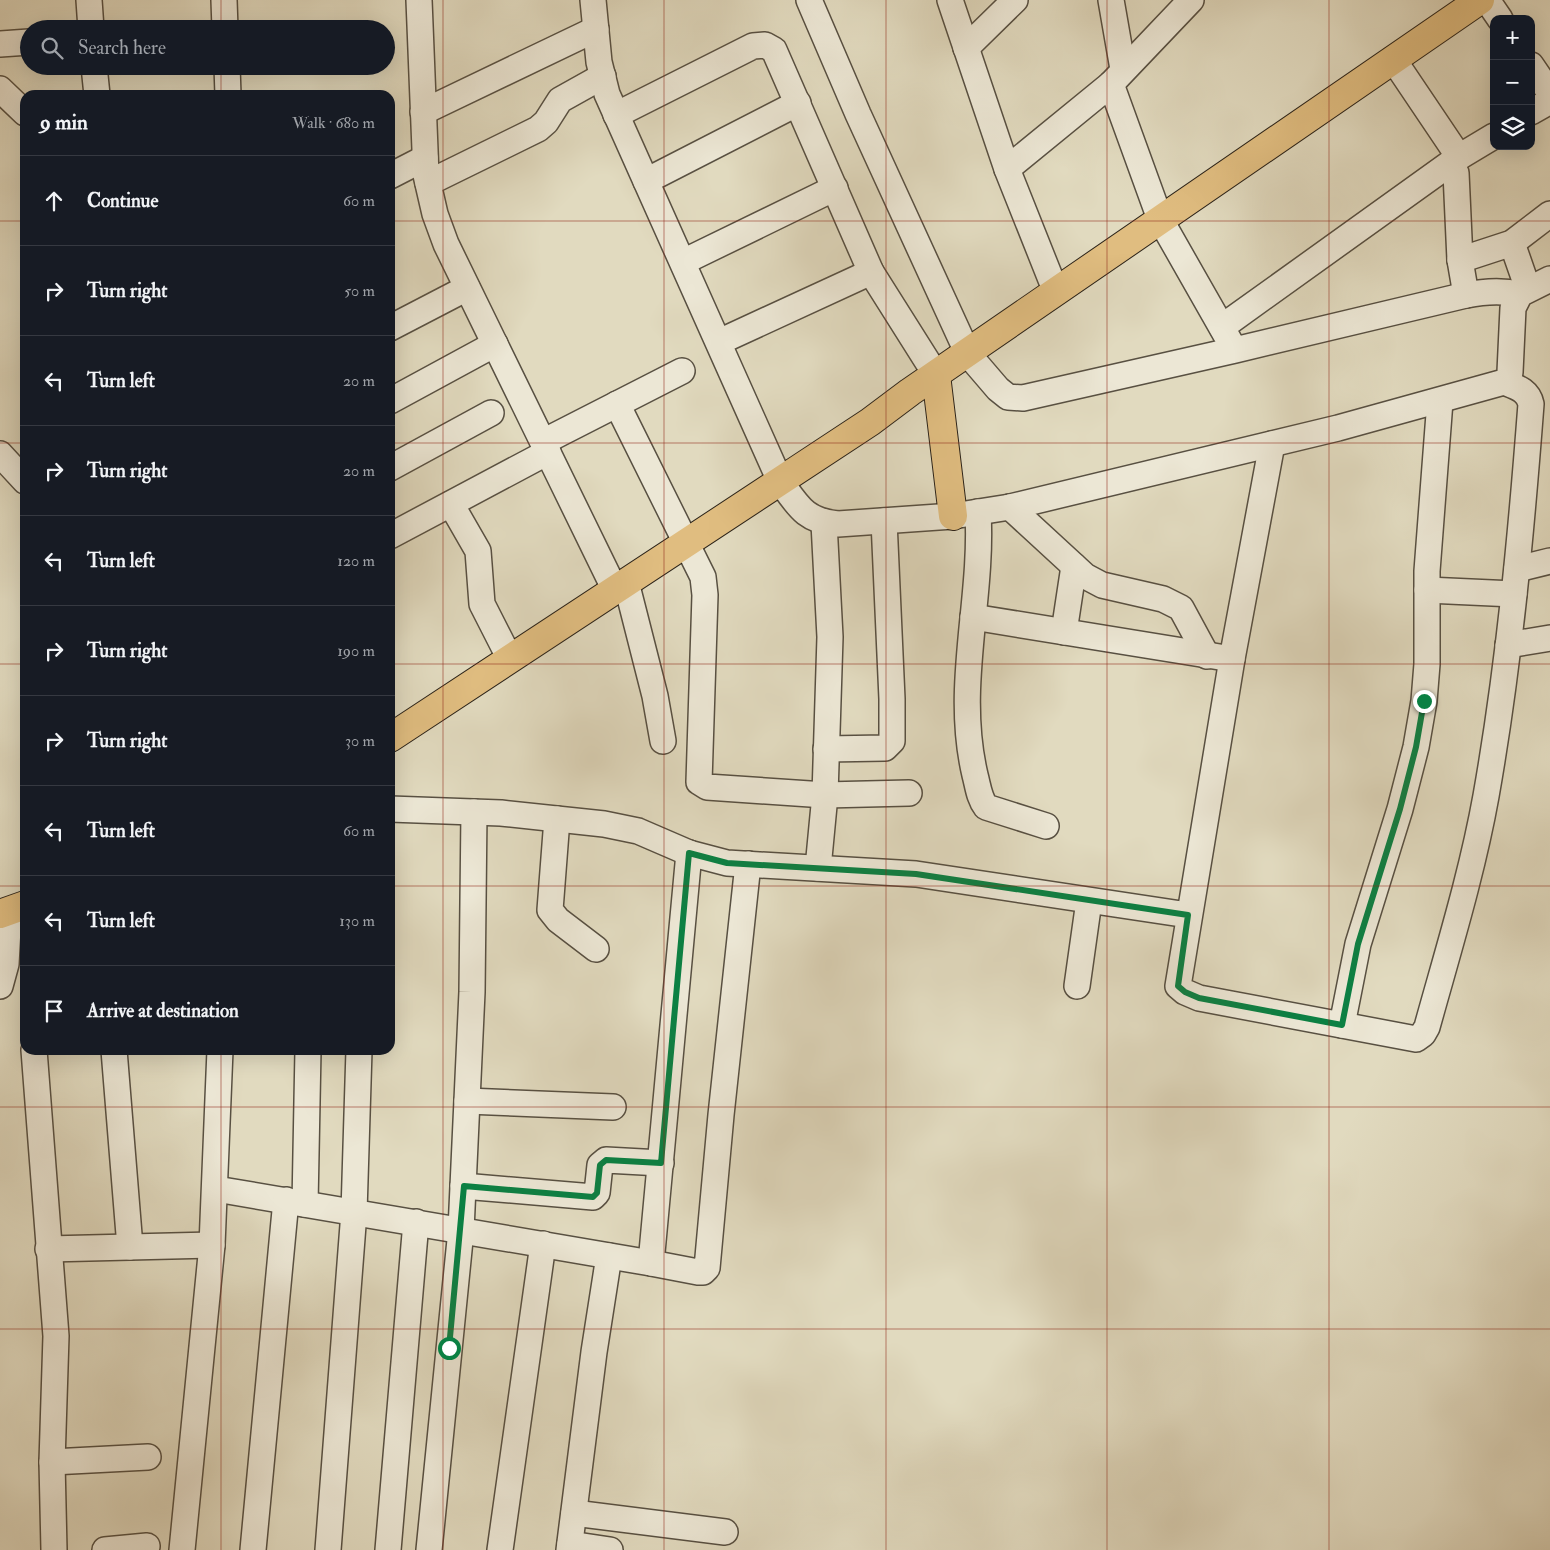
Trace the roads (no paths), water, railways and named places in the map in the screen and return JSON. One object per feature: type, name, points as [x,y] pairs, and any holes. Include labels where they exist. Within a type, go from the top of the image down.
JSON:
[{"type":"main road","points":[[395,731],[510,659],[870,422],[910,392],[968,354],[1160,219],[1480,0]]},
{"type":"main road","points":[[936,375],[955,515]]},
{"type":"street","points":[[89,0],[90,20]]},
{"type":"street","points":[[224,0],[225,20]]},
{"type":"street","points":[[419,0],[425,158],[435,214],[467,288],[546,447],[621,586],[655,696],[663,741]]},
{"type":"street","points":[[594,0],[602,76],[616,115],[780,481],[801,511],[824,523],[838,524],[955,515],[1010,507],[1272,444],[1504,382],[1509,377],[1510,372],[1513,308],[1533,287]]},
{"type":"street","points":[[809,0],[858,114],[968,354],[998,389],[1008,397],[1023,398],[1466,295],[1533,287]]},
{"type":"street","points":[[950,0],[1007,169],[1056,292]]},
{"type":"street","points":[[966,48],[997,9],[1015,0]]},
{"type":"street","points":[[1111,0],[1117,76],[1160,219],[1235,350]]},
{"type":"street","points":[[1007,169],[1117,76],[1191,0]]},
{"type":"street","points":[[1487,0],[1497,15]]},
{"type":"street","points":[[423,112],[596,29]]},
{"type":"street","points":[[0,44],[20,43]]},
{"type":"street","points":[[616,115],[753,46],[765,45],[774,50],[872,272],[936,375]]},
{"type":"street","points":[[1393,59],[1455,160],[1460,260],[1466,295]]},
{"type":"street","points":[[1535,71],[1550,92]]},
{"type":"street","points":[[95,75],[96,90]]},
{"type":"street","points":[[227,75],[228,90]]},
{"type":"street","points":[[428,183],[538,129],[546,122],[560,100],[602,76]]},
{"type":"street","points":[[0,89],[20,108]]},
{"type":"street","points":[[1535,110],[1550,101]]},
{"type":"street","points":[[646,181],[798,103]]},
{"type":"street","points":[[1222,327],[1455,160],[1490,138]]},
{"type":"street","points":[[395,173],[425,158]]},
{"type":"street","points":[[683,262],[835,188]]},
{"type":"street","points":[[1460,260],[1512,243],[1550,214]]},
{"type":"street","points":[[1512,243],[1533,287]]},
{"type":"street","points":[[719,342],[872,272]]},
{"type":"street","points":[[395,325],[467,288]]},
{"type":"street","points":[[395,398],[495,344]]},
{"type":"street","points":[[395,533],[451,504],[617,404],[682,371]]},
{"type":"street","points":[[1272,444],[1232,659],[1204,837],[1188,915],[1178,986],[1185,992],[1199,998],[1416,1039],[1423,1034],[1427,1027],[1486,797],[1508,645],[1532,404],[1530,397],[1524,392],[1504,382]]},
{"type":"street","points":[[1342,1025],[1358,944],[1400,809],[1416,747],[1424,701],[1427,664],[1427,590],[1440,400]]},
{"type":"street","points":[[617,404],[703,577],[706,594],[699,782],[707,787],[825,795],[909,793]]},
{"type":"street","points":[[395,465],[491,413]]},
{"type":"street","points":[[0,454],[20,476]]},
{"type":"street","points":[[451,504],[478,551],[482,604],[510,659]]},
{"type":"street","points":[[1010,507],[1085,576],[1102,585],[1173,602],[1181,608],[1190,620],[1208,656]]},
{"type":"street","points":[[955,515],[980,550],[967,668],[967,709],[972,762],[981,800],[992,810],[1046,826]]},
{"type":"street","points":[[826,749],[885,748],[892,741],[892,699],[884,521]]},
{"type":"street","points":[[818,868],[825,795],[830,637],[824,523]]},
{"type":"street","points":[[1517,569],[1550,560]]},
{"type":"street","points":[[1064,632],[1074,566]]},
{"type":"street","points":[[1427,590],[1514,594]]},
{"type":"street","points":[[973,617],[1232,659]]},
{"type":"street","points":[[1508,645],[1550,638]]},
{"type":"street","points":[[395,809],[474,812],[557,819],[630,829],[689,853],[727,863],[916,874],[1188,915]]},
{"type":"street","points":[[428,1550],[464,1186],[472,992],[474,812]]},
{"type":"street","points":[[557,819],[550,910],[558,920],[596,949]]},
{"type":"street","points":[[651,1263],[689,853]]},
{"type":"street","points":[[216,1189],[703,1272],[706,1268],[748,864]]},
{"type":"street","points":[[1077,986],[1089,901]]},
{"type":"street","points":[[0,986],[6,964],[11,910]]},
{"type":"street","points":[[34,1055],[56,1336],[52,1462],[54,1550]]},
{"type":"street","points":[[114,1055],[130,1247]]},
{"type":"street","points":[[182,1550],[212,1245],[216,1189],[220,1055]]},
{"type":"street","points":[[253,1550],[295,1202],[308,1055]]},
{"type":"street","points":[[328,1550],[354,1212],[359,1055]]},
{"type":"street","points":[[467,1101],[613,1108]]},
{"type":"street","points":[[464,1186],[593,1197],[597,1193],[600,1165],[606,1160],[661,1163]]},
{"type":"street","points":[[388,1550],[416,1222]]},
{"type":"street","points":[[500,1550],[543,1244]]},
{"type":"street","points":[[48,1249],[212,1245]]},
{"type":"street","points":[[609,1256],[594,1352],[570,1547],[610,1550]]},
{"type":"street","points":[[52,1462],[148,1457]]},
{"type":"street","points":[[574,1513],[725,1532]]},
{"type":"street","points":[[105,1550],[147,1546]]}]
